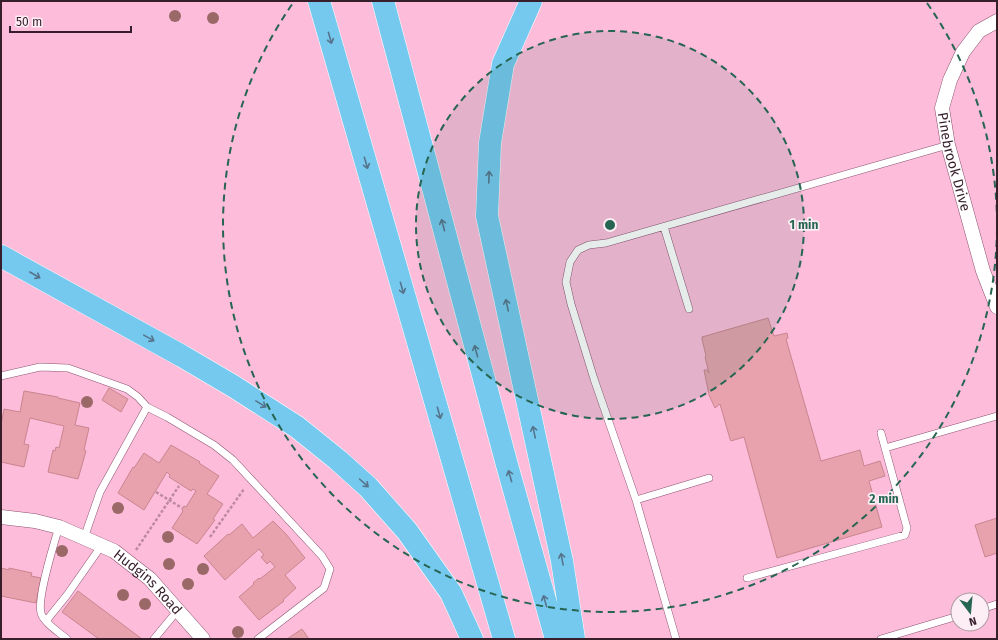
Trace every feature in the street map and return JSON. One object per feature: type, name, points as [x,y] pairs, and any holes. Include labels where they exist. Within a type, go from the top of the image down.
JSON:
[{"type":"highway","points":[[319,1],[504,639]]},
{"type":"highway","points":[[383,1],[507,465],[556,639]]},
{"type":"highway","points":[[531,1],[503,64],[490,144],[487,216],[562,560],[574,639]]},
{"type":"highway","points":[[1,256],[182,356],[233,386],[297,427],[368,487],[407,531],[451,593],[472,639]]},
{"type":"street","name":"Pinebrook Drive","points":[[997,21],[979,31],[963,52],[950,80],[942,108],[948,145],[983,271],[997,307]]},
{"type":"street","name":"Hudgins Road","points":[[1,517],[35,521],[59,527],[114,551],[150,579],[203,639]]},
{"type":"lane","points":[[676,639],[636,500],[594,380],[571,304],[566,282],[570,262],[578,250],[589,245],[606,243],[664,227],[948,145]]},
{"type":"lane","points":[[664,227],[689,309]]},
{"type":"lane","points":[[1,376],[40,367],[68,368],[128,389],[147,407],[214,445],[233,460],[322,556],[330,569],[324,588],[258,639]]},
{"type":"lane","points":[[84,538],[100,492],[147,407]]},
{"type":"lane","points":[[885,448],[997,416]]},
{"type":"lane","points":[[747,578],[905,535],[907,528],[882,434]]},
{"type":"lane","points":[[636,500],[709,478]]},
{"type":"lane","points":[[59,527],[41,602],[41,613],[46,621],[67,639]]},
{"type":"lane","points":[[46,621],[67,595],[102,545]]},
{"type":"lane","points":[[154,639],[178,610]]},
{"type":"lane","points":[[881,639],[950,618]]},
{"type":"path","points":[[210,537],[240,493],[252,481]]},
{"type":"path","points":[[128,561],[137,550],[179,486]]},
{"type":"path","points":[[156,492],[182,508]]},
{"type":"building","points":[[768,318],[774,336],[787,333],[788,338],[786,339],[821,461],[860,450],[864,466],[880,461],[885,476],[869,481],[882,527],[777,558],[744,437],[731,441],[720,404],[715,408],[709,395],[704,370],[707,370],[709,373],[702,339],[702,337]]},
{"type":"building","points":[[109,388],[128,399],[121,412],[102,400]]},
{"type":"building","points":[[24,391],[58,397],[80,403],[75,425],[89,428],[84,450],[86,451],[78,479],[48,472],[53,450],[55,451],[56,447],[59,448],[64,426],[30,418],[24,444],[29,445],[24,467],[1,462],[1,425],[4,409],[20,412]]},
{"type":"building","points":[[171,445],[200,462],[199,463],[219,476],[207,494],[223,504],[213,519],[215,520],[197,544],[172,528],[183,511],[184,506],[186,507],[196,491],[193,489],[191,491],[169,477],[170,475],[167,472],[144,510],[118,493],[133,467],[134,468],[144,453],[159,463]]},
{"type":"building","points":[[997,518],[997,553],[985,557],[975,525]]},
{"type":"building","points":[[273,521],[286,534],[305,558],[285,575],[296,588],[283,600],[284,601],[259,620],[239,597],[259,578],[260,579],[275,567],[270,561],[267,564],[261,557],[264,555],[259,549],[225,580],[204,556],[228,534],[229,535],[242,524],[253,538]]},
{"type":"building","points":[[1,568],[9,570],[9,568],[32,573],[31,576],[41,578],[36,603],[1,596]]},
{"type":"building","points":[[78,591],[142,639],[99,639],[62,612]]},
{"type":"building","points":[[302,629],[309,639],[287,639]]}]
